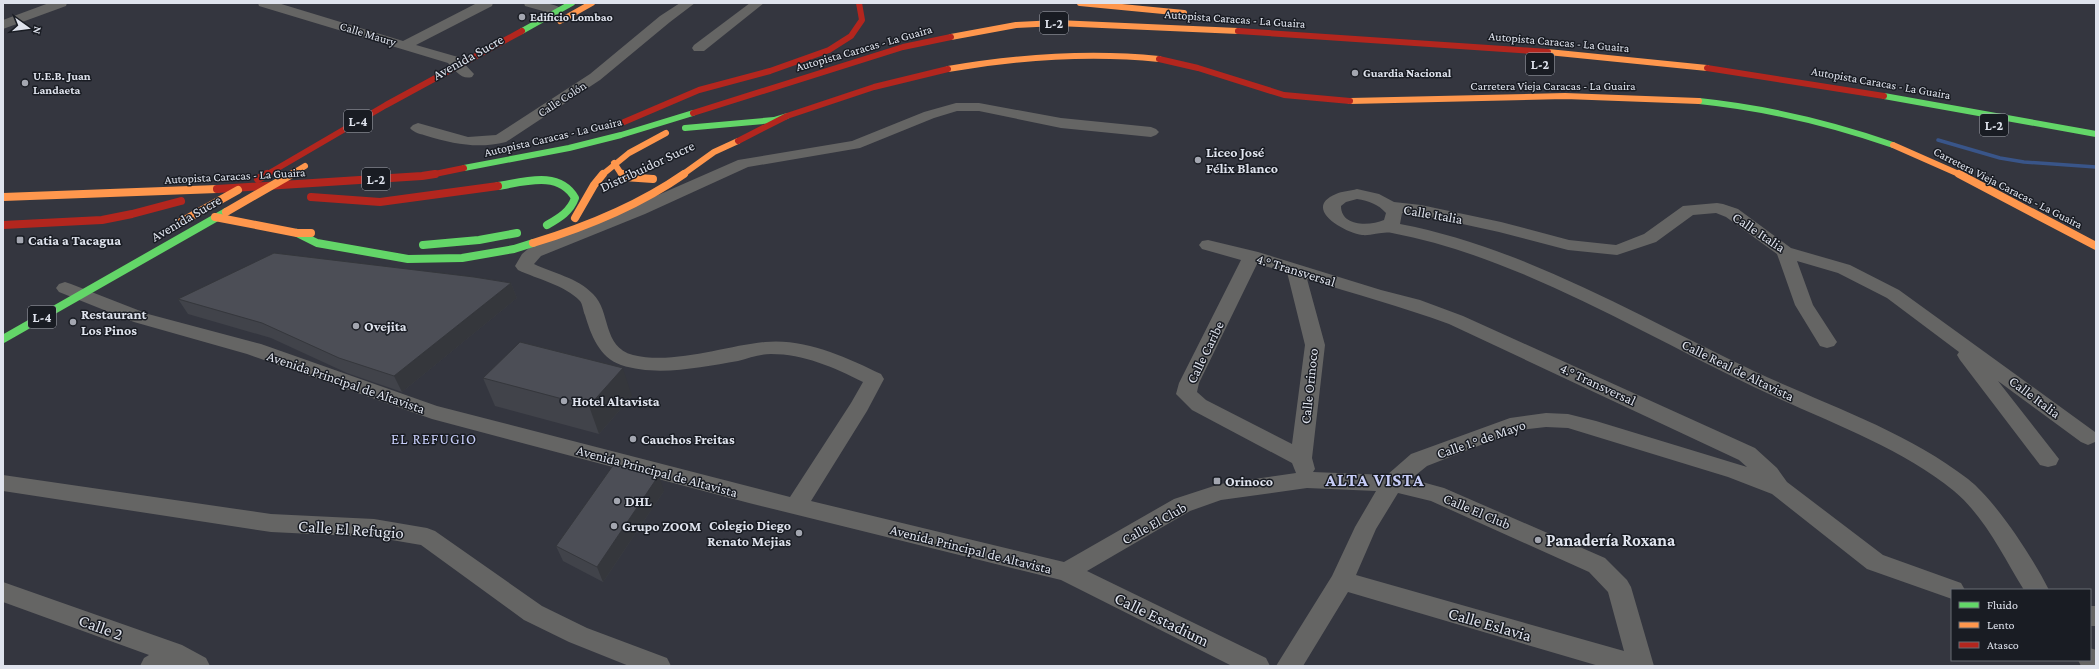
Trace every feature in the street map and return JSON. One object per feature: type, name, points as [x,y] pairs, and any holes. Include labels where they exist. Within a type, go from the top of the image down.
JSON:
[{"type":"main road","name":"Avenida Sucre","points":[[178,224],[258,179],[465,71],[557,11],[572,3]]},
{"type":"main road","points":[[552,26],[592,3]]},
{"type":"main road","points":[[568,148],[674,99],[701,90],[780,69],[836,47],[855,32],[861,25],[863,10],[859,3]]},
{"type":"main road","points":[[1080,3],[1191,14]]},
{"type":"main road","name":"Autopista Caracas - La Guaira","points":[[3,197],[181,192],[422,176],[568,148],[692,113],[903,47],[986,29],[1016,25],[1057,23],[1137,25],[1555,52],[1710,68],[1814,84],[2096,134]]},
{"type":"main road","name":"Autopista Caracas - La Guaira","points":[[1072,34],[1101,33],[1209,40]]},
{"type":"main road","points":[[1439,35],[1477,38],[1555,52]]},
{"type":"main road","name":"Autopista Caracas - La Guaira","points":[[786,94],[911,54],[940,49]]},
{"type":"main road","name":"Carretera Vieja Caracas - La Guaira","points":[[714,152],[770,126],[787,116],[904,79],[942,70],[1018,59],[1068,56],[1136,57],[1192,65],[1275,92],[1333,100],[1570,97],[1696,101],[1791,116],[1906,151],[1974,181],[2096,246]]},
{"type":"main road","name":"Autopista Caracas - La Guaira","points":[[1885,106],[2065,138]]},
{"type":"main road","name":"Autopista Caracas - La Guaira","points":[[562,160],[676,130],[721,116]]},
{"type":"main road","points":[[549,239],[580,212],[597,180],[614,164],[633,150],[676,130],[774,120],[787,116]]},
{"type":"main road","name":"Distribuidor Sucre","points":[[676,167],[689,160],[714,152]]},
{"type":"main road","name":"Distribuidor Sucre","points":[[297,233],[317,244],[408,259],[423,260],[487,255],[549,239],[597,222],[640,201],[666,186],[714,152]]},
{"type":"main road","name":"Avenida Sucre","points":[[3,339],[71,289],[215,218],[315,160]]},
{"type":"main road","points":[[614,164],[624,177],[653,179]]},
{"type":"main road","name":"Distribuidor Sucre","points":[[639,186],[664,174]]},
{"type":"main road","name":"Autopista Caracas - La Guaira","points":[[365,191],[307,197],[380,202],[451,194],[533,179],[557,181],[569,188],[573,192],[574,197],[568,211],[544,226]]},
{"type":"main road","name":"L-2","points":[[396,188],[440,183]]},
{"type":"main road","name":"Autopista Caracas - La Guaira","points":[[135,203],[272,198]]},
{"type":"main road","name":"Autopista Caracas - La Guaira","points":[[3,225],[61,224],[132,215],[189,201]]},
{"type":"main road","name":"Distribuidor Sucre","points":[[544,226],[592,207]]},
{"type":"main road","name":"Distribuidor Sucre","points":[[215,218],[297,233],[318,233]]},
{"type":"main road","points":[[3,231],[61,224]]},
{"type":"main road","points":[[415,245],[449,244],[527,231]]},
{"type":"street","points":[[3,25],[61,3]]},
{"type":"street","points":[[405,45],[487,3]]},
{"type":"street","points":[[530,3],[557,11]]},
{"type":"street","name":"Calle Colón","points":[[418,128],[468,143],[484,144],[501,140],[595,77],[665,19],[689,3]]},
{"type":"street","points":[[699,48],[758,3]]},
{"type":"street","name":"Calle Maury","points":[[269,4],[453,60],[465,71]]},
{"type":"street","points":[[796,506],[860,406],[874,379],[804,350],[784,348],[768,348],[738,354],[652,364],[626,360],[610,351],[600,335],[589,300],[573,287],[543,276],[524,266],[528,258],[535,252],[639,210],[705,179],[744,163],[855,145],[929,115],[956,107],[979,107],[1061,123],[1151,132]]},
{"type":"street","name":"Calle Real de Altavista","points":[[1391,207],[1377,198],[1357,194],[1339,198],[1331,207],[1332,213],[1336,219],[1355,229],[1366,230],[1387,227],[1408,230],[1482,251],[1584,295],[1767,385],[1873,432],[1962,487],[1986,511],[2036,589]]},
{"type":"street","points":[[1387,227],[1395,218],[1391,207]]},
{"type":"street","name":"Calle Italia","points":[[1391,207],[1421,210],[1501,227],[1568,245],[1617,250],[1650,238],[1689,210],[1717,208],[1732,213],[1785,252],[1844,269],[1893,294],[1950,334],[2088,437]]},
{"type":"street","name":"4.° Transversal","points":[[1208,245],[1252,256],[1376,295],[1413,304],[1498,338],[1747,454],[1769,474],[1780,488],[1875,562],[1951,589]]},
{"type":"street","points":[[1785,252],[1804,305],[1827,342]]},
{"type":"street","name":"Calle Caribe","points":[[1252,256],[1189,383],[1186,394],[1199,405],[1301,458]]},
{"type":"street","name":"Calle Orinoco","points":[[1295,269],[1315,345],[1301,458],[1307,480]]},
{"type":"street","name":"Avenida Principal de Altavista","points":[[71,289],[141,318],[254,349],[432,412],[796,506],[1066,572]]},
{"type":"street","points":[[1950,334],[2048,459]]},
{"type":"street","name":"Calle 1.° de Mayo","points":[[1289,666],[1342,581],[1366,527],[1392,483],[1419,460],[1517,423],[1546,420],[1568,421],[1596,428],[1736,471],[1780,488]]},
{"type":"street","name":"Calle El Club","points":[[1066,572],[1182,505],[1220,492],[1307,480],[1392,483],[1436,494],[1597,565],[1618,586],[1641,666]]},
{"type":"street","name":"Calle El Refugio","points":[[7,484],[271,523],[374,528],[427,537],[533,613],[578,635],[658,666]]},
{"type":"street","name":"Calle Estadium","points":[[1066,572],[1257,666]]},
{"type":"street","name":"Calle Eslavia","points":[[1342,581],[1637,666]]},
{"type":"street","name":"Calle 2","points":[[3,592],[163,660],[197,666]]},
{"type":"building","name":"Ovejita","points":[[274,253],[474,277],[511,283],[394,376],[339,358],[262,323],[178,299]]},
{"type":"building","points":[[520,342],[623,368],[589,406],[483,378]]},
{"type":"building","points":[[614,464],[659,475],[597,567],[556,546]]},
{"type":"waterway","points":[[1938,140],[2000,158],[2024,162],[2096,167]]},
{"type":"traffic: fast","points":[[522,31],[572,3]]},
{"type":"traffic: fast","points":[[1884,96],[2096,134]]},
{"type":"traffic: fast","points":[[1699,101],[1773,111],[1845,129],[1893,145]]},
{"type":"traffic: fast","points":[[464,168],[569,148],[621,135],[693,113]]},
{"type":"traffic: fast","points":[[685,128],[774,120],[787,116]]},
{"type":"traffic: fast","points":[[498,186],[541,180],[562,183],[570,189],[575,198],[571,207],[568,211],[547,225]]},
{"type":"traffic: fast","points":[[3,339],[226,212]]},
{"type":"traffic: fast","points":[[297,233],[317,243],[408,259],[462,258],[514,249],[533,243]]},
{"type":"traffic: fast","points":[[423,245],[479,240],[517,233]]},
{"type":"traffic: slow","points":[[560,21],[592,3]]},
{"type":"traffic: slow","points":[[1080,3],[1184,13]]},
{"type":"traffic: slow","points":[[951,37],[1016,25],[1057,23],[1238,31]]},
{"type":"traffic: slow","points":[[1548,52],[1707,68]]},
{"type":"traffic: slow","points":[[948,69],[1001,61],[1054,56],[1106,55],[1159,59]]},
{"type":"traffic: slow","points":[[1350,101],[1565,96],[1699,101]]},
{"type":"traffic: slow","points":[[575,218],[597,180],[604,172],[629,153],[666,133]]},
{"type":"traffic: slow","points":[[533,243],[573,231],[620,211],[666,186],[714,152],[738,141]]},
{"type":"traffic: slow","points":[[1893,145],[1960,174],[2096,246]]},
{"type":"traffic: slow","points":[[614,163],[624,177],[653,179]]},
{"type":"traffic: slow","points":[[226,212],[305,166]]},
{"type":"traffic: slow","points":[[3,197],[217,189]]},
{"type":"traffic: slow","points":[[181,222],[238,190]]},
{"type":"traffic: slow","points":[[215,217],[297,233],[311,233]]},
{"type":"traffic: jam","points":[[624,122],[699,90],[770,71],[829,50],[851,36],[862,20],[859,3]]},
{"type":"traffic: jam","points":[[258,179],[386,105],[522,31]]},
{"type":"traffic: jam","points":[[1238,31],[1548,52]]},
{"type":"traffic: jam","points":[[693,113],[903,47],[951,37]]},
{"type":"traffic: jam","points":[[1159,59],[1186,64],[1284,95],[1350,101]]},
{"type":"traffic: jam","points":[[1707,68],[1884,96]]},
{"type":"traffic: jam","points":[[738,141],[787,116],[874,87],[948,69]]},
{"type":"traffic: jam","points":[[217,189],[422,176],[464,168]]},
{"type":"traffic: jam","points":[[311,197],[380,202],[498,186]]},
{"type":"traffic: jam","points":[[3,225],[102,220],[116,218],[181,201]]},
{"type":"place","name":"Edificio Lombao","points":[[522,17]]},
{"type":"place","name":"Guardia Nacional","points":[[1355,73]]},
{"type":"place","name":"U.E.B. Juan Landaeta","points":[[25,83]]},
{"type":"place","name":"Liceo José Félix Blanco","points":[[1198,160]]},
{"type":"place","name":"Catia a Tacagua","points":[[20,240]]},
{"type":"place","name":"Restaurant Los Pinos","points":[[73,322]]},
{"type":"place","name":"Ovejita","points":[[356,326]]},
{"type":"place","name":"Hotel Altavista","points":[[564,401]]},
{"type":"place","name":"Cauchos Freitas","points":[[633,439]]},
{"type":"place","name":"Orinoco","points":[[1217,481]]},
{"type":"place","name":"DHL","points":[[617,501]]},
{"type":"place","name":"Grupo ZOOM","points":[[614,526]]},
{"type":"place","name":"Colegio Diego Renato Mejias","points":[[799,533]]},
{"type":"place","name":"Panadería Roxana","points":[[1538,540]]},
{"type":"district","name":"EL REFUGIO","points":[[434,439]]},
{"type":"district","name":"ALTA VISTA","points":[[1375,480]]}]
